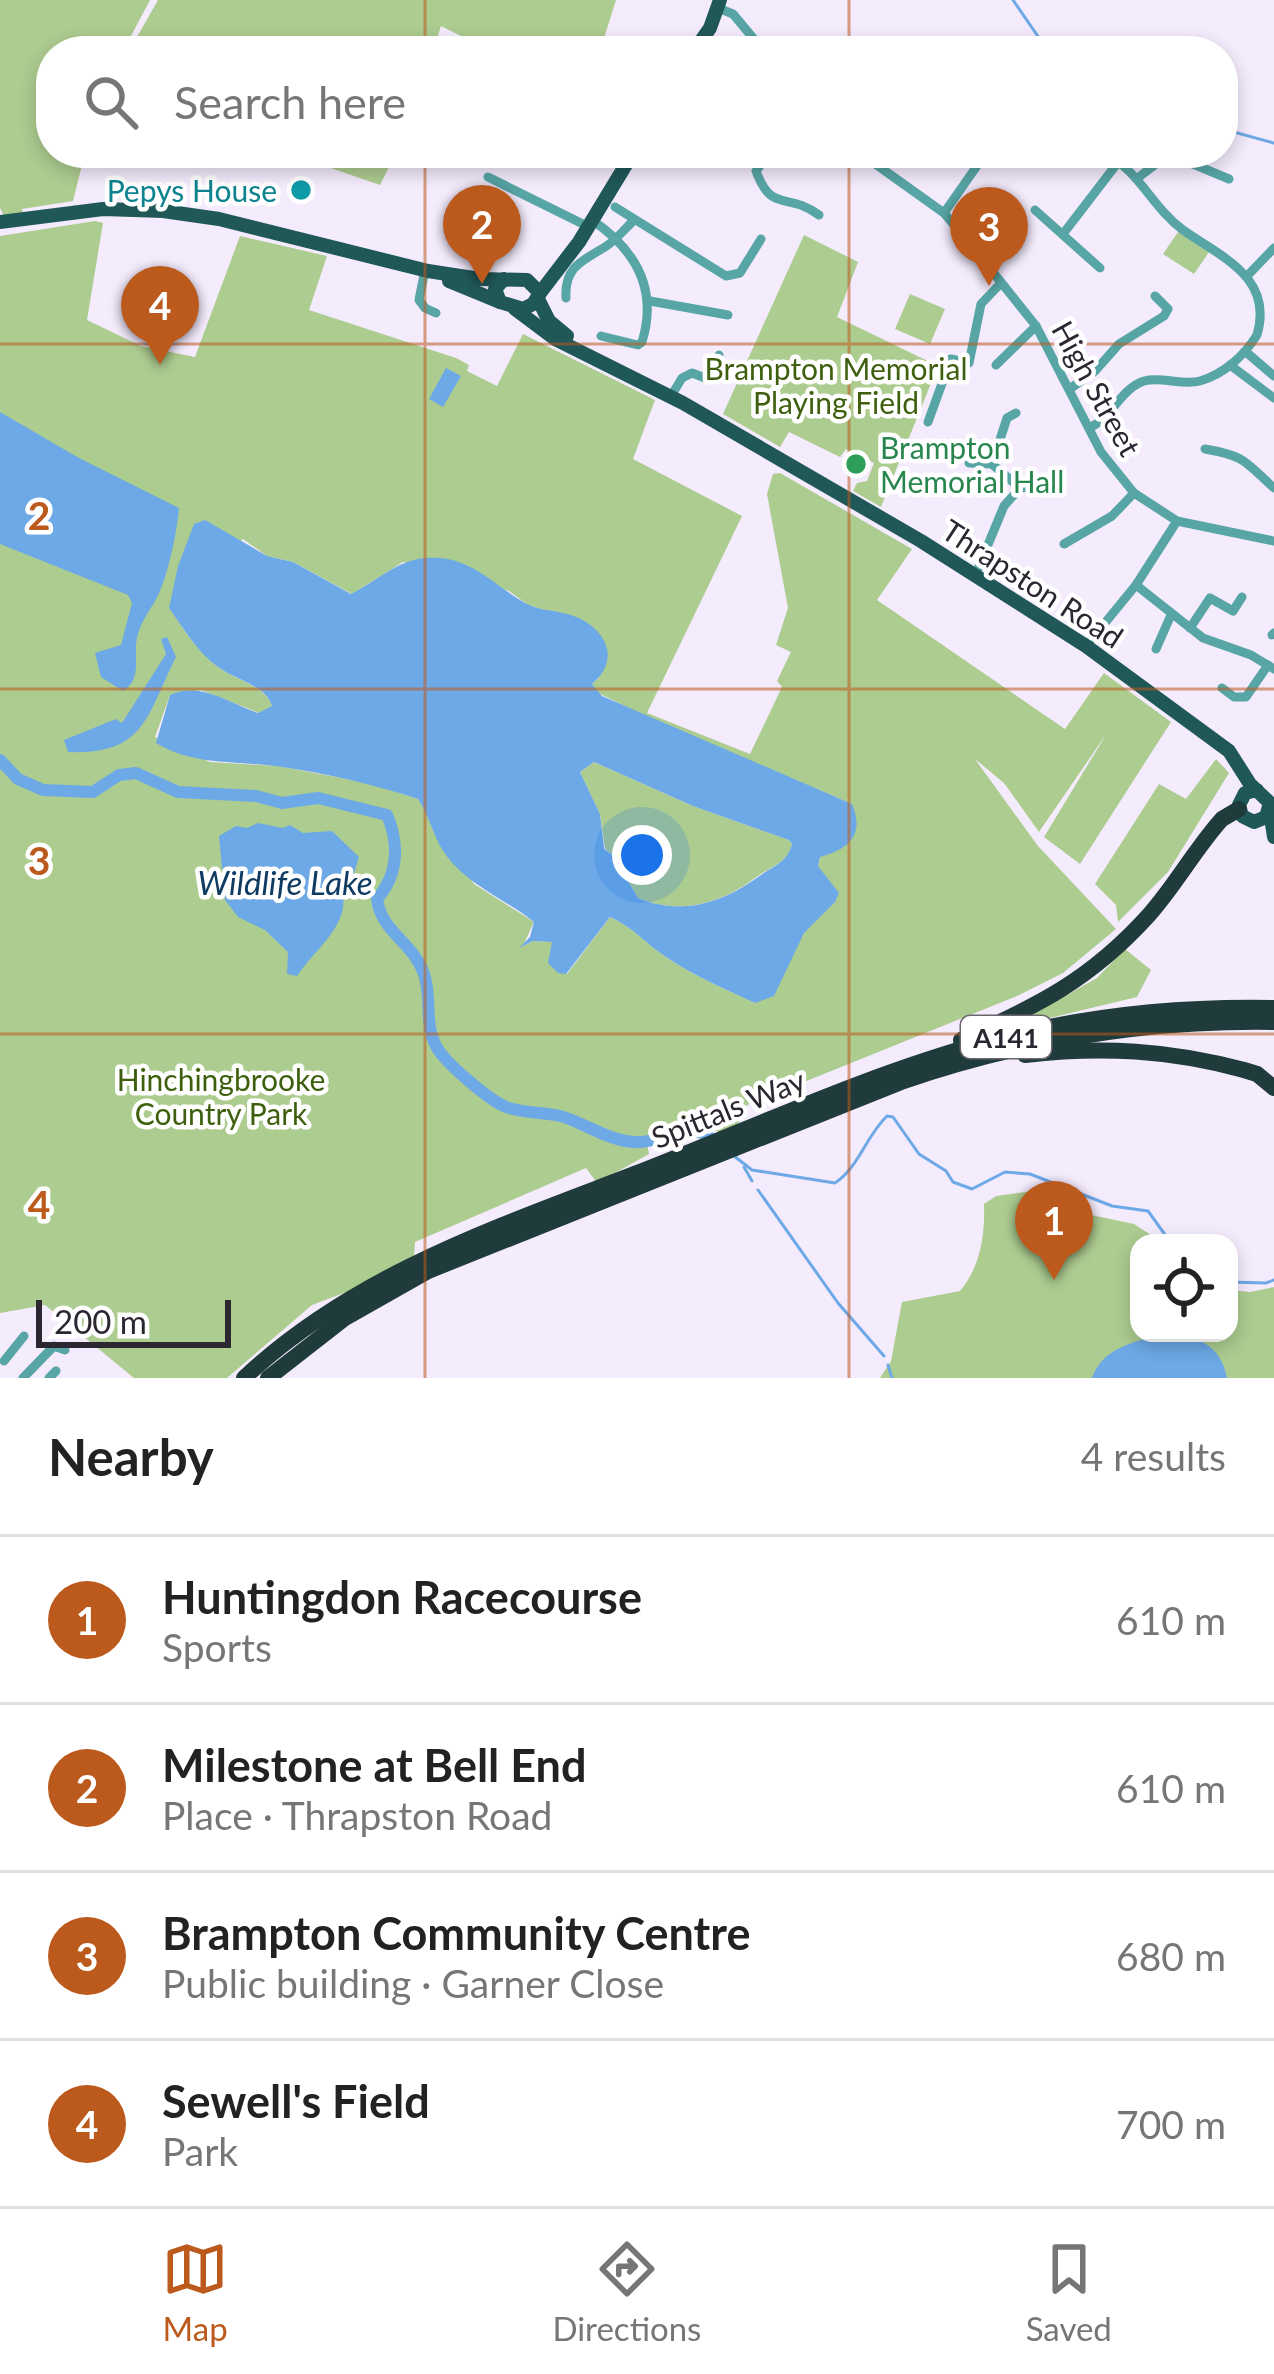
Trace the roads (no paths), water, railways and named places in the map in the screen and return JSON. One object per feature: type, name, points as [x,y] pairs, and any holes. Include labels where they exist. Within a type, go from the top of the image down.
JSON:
[{"type":"highway","points":[[867,1082],[1040,1005],[1090,973],[1148,916],[1222,819],[1240,803]]},
{"type":"highway","name":"Spittals Way","points":[[755,1134],[867,1082],[989,1041],[1084,1021],[1180,1010],[1274,1008]]},
{"type":"highway","name":"Spittals Way","points":[[268,1378],[345,1318],[428,1271],[699,1156],[901,1082],[1010,1049],[1097,1032],[1185,1023],[1274,1022]]},
{"type":"highway","points":[[901,1082],[1021,1056],[1106,1048],[1194,1057],[1257,1074],[1274,1088]]},
{"type":"highway","name":"Spittals Way","points":[[244,1378],[325,1314],[395,1272],[453,1245],[699,1156]]},
{"type":"main road","points":[[702,36],[719,4]]},
{"type":"main road","points":[[515,309],[529,308],[539,296],[624,168]]},
{"type":"main road","points":[[0,223],[68,212],[143,209],[219,219],[427,271],[504,279],[527,280],[568,255]]},
{"type":"main road","name":"Thrapston Road","points":[[427,271],[515,309],[555,339],[671,396],[975,576],[1086,646],[1229,751],[1268,800]]},
{"type":"main road","points":[[500,302],[495,289],[504,279]]},
{"type":"main road","name":"Thrapston Road","points":[[527,280],[557,330],[591,355]]},
{"type":"main road","points":[[1242,770],[1242,816],[1274,837]]},
{"type":"main road","points":[[1240,803],[1268,800]]},
{"type":"main road","points":[[1254,822],[1268,800]]},
{"type":"main road","points":[[1268,800],[1274,837]]},
{"type":"street","points":[[719,4],[751,36]]},
{"type":"street","points":[[758,168],[765,194],[772,200],[802,203],[819,215]]},
{"type":"street","name":"High Street","points":[[881,168],[944,214],[1036,326],[1118,477],[1134,493],[1177,521],[1274,541]]},
{"type":"street","points":[[944,214],[976,168]]},
{"type":"street","points":[[1063,234],[1114,168]]},
{"type":"street","points":[[1090,428],[1103,422],[1126,391],[1145,381],[1200,381],[1230,365],[1246,352],[1271,308],[1249,274],[1179,227],[1128,168]]},
{"type":"street","points":[[1139,177],[1148,168]]},
{"type":"street","points":[[1203,168],[1229,179]]},
{"type":"street","points":[[488,177],[617,237],[633,258],[650,301],[642,342],[601,336]]},
{"type":"street","points":[[520,193],[526,179]]},
{"type":"street","points":[[615,207],[726,276],[740,273],[761,238]]},
{"type":"street","points":[[1036,210],[1100,268]]},
{"type":"street","points":[[566,298],[569,272],[634,220]]},
{"type":"street","points":[[1249,274],[1274,248]]},
{"type":"street","points":[[427,271],[419,299],[424,308],[436,313]]},
{"type":"street","points":[[928,422],[951,359],[969,363],[981,304],[1001,283]]},
{"type":"street","points":[[1070,388],[1095,371],[1119,344],[1164,316],[1168,309],[1155,296]]},
{"type":"street","points":[[650,301],[728,315]]},
{"type":"street","points":[[996,365],[1036,326]]},
{"type":"street","points":[[1246,352],[1274,376]]},
{"type":"street","points":[[671,396],[682,378],[692,373],[705,378],[719,355]]},
{"type":"street","points":[[1230,365],[1274,398]]},
{"type":"street","points":[[992,464],[1007,418],[1016,413]]},
{"type":"street","points":[[1205,449],[1239,456],[1274,488]]},
{"type":"street","points":[[969,463],[992,464],[1019,488],[1030,487],[1040,478]]},
{"type":"street","points":[[975,576],[1004,506],[1019,488]]},
{"type":"street","points":[[1064,544],[1112,516],[1134,493]]},
{"type":"street","points":[[1086,646],[1136,586],[1177,521]]},
{"type":"street","points":[[1136,586],[1203,638],[1271,667],[1246,697],[1234,697],[1222,688]]},
{"type":"street","points":[[1190,628],[1210,598],[1233,611],[1242,597]]},
{"type":"street","points":[[1156,649],[1171,614]]},
{"type":"street","points":[[24,1336],[2,1360],[21,1378],[54,1346],[65,1350]]},
{"type":"water","points":[[446,368],[461,376],[443,407],[429,399]]},
{"type":"water","points":[[0,412],[179,508],[167,570],[138,633],[133,680],[123,691],[101,677],[95,653],[121,645],[132,603],[128,595],[0,544]]},
{"type":"water","points":[[205,520],[267,556],[293,562],[351,594],[416,560],[441,558],[468,565],[525,603],[571,615],[593,627],[608,654],[592,684],[602,696],[852,804],[857,824],[852,839],[820,857],[818,866],[839,893],[804,933],[774,996],[755,1003],[710,982],[610,917],[566,974],[558,973],[548,963],[552,942],[533,941],[519,948],[530,937],[534,922],[452,863],[418,799],[316,773],[186,756],[156,743],[170,695],[181,691],[214,695],[258,713],[272,706],[257,688],[210,661],[169,608],[194,524]],"holes":[[[594,762],[693,806],[789,840],[790,850],[774,867],[716,900],[670,906],[638,898],[613,855],[604,849],[600,814],[580,772]]]},
{"type":"water","points":[[167,637],[176,657],[140,728],[113,747],[68,752],[64,740],[116,719],[122,723],[166,654],[161,639]]},
{"type":"water","name":"Wildlife Lake","points":[[290,825],[303,833],[332,831],[359,857],[335,927],[297,976],[287,974],[288,952],[265,930],[238,917],[225,900],[219,836],[236,826]]},
{"type":"water","points":[[1203,1342],[1218,1355],[1227,1378],[1092,1378],[1103,1360],[1128,1344]]},
{"type":"waterway","points":[[1013,0],[1038,36]]},
{"type":"waterway","points":[[1238,133],[1274,143]]},
{"type":"waterway","points":[[0,760],[18,779],[43,790],[93,792],[119,775],[136,773],[178,792],[256,796],[282,803],[318,798],[387,815],[395,858],[390,879],[377,899],[384,920],[413,953],[424,974],[432,1037],[448,1061],[489,1097],[512,1109],[560,1116],[625,1141],[648,1141],[688,1130],[716,1142]]},
{"type":"waterway","points":[[734,1156],[752,1170],[835,1183],[887,1116],[893,1117],[919,1154],[946,1171],[953,1182],[972,1189],[1005,1172],[1030,1174],[1112,1206],[1148,1211],[1165,1234]]},
{"type":"waterway","points":[[744,1167],[752,1181]]},
{"type":"waterway","points":[[758,1190],[838,1303],[884,1356]]},
{"type":"waterway","points":[[1238,1282],[1274,1280]]},
{"type":"waterway","points":[[888,1365],[892,1378]]},
{"type":"place","name":"Pepys House","points":[[301,190]]},
{"type":"place","name":"Milestone at Bell End","points":[[482,284]]},
{"type":"place","name":"Brampton Community Centre","points":[[989,286]]},
{"type":"place","name":"Sewell's Field","points":[[160,365]]},
{"type":"place","name":"Brampton Memorial Hall","points":[[856,464]]},
{"type":"place","name":"Huntingdon Racecourse","points":[[1054,1280]]},
{"type":"park label","name":"Brampton Memorial Playing Field","points":[[836,386]]},
{"type":"park label","name":"Hinchingbrooke Country Park","points":[[221,1096]]}]
